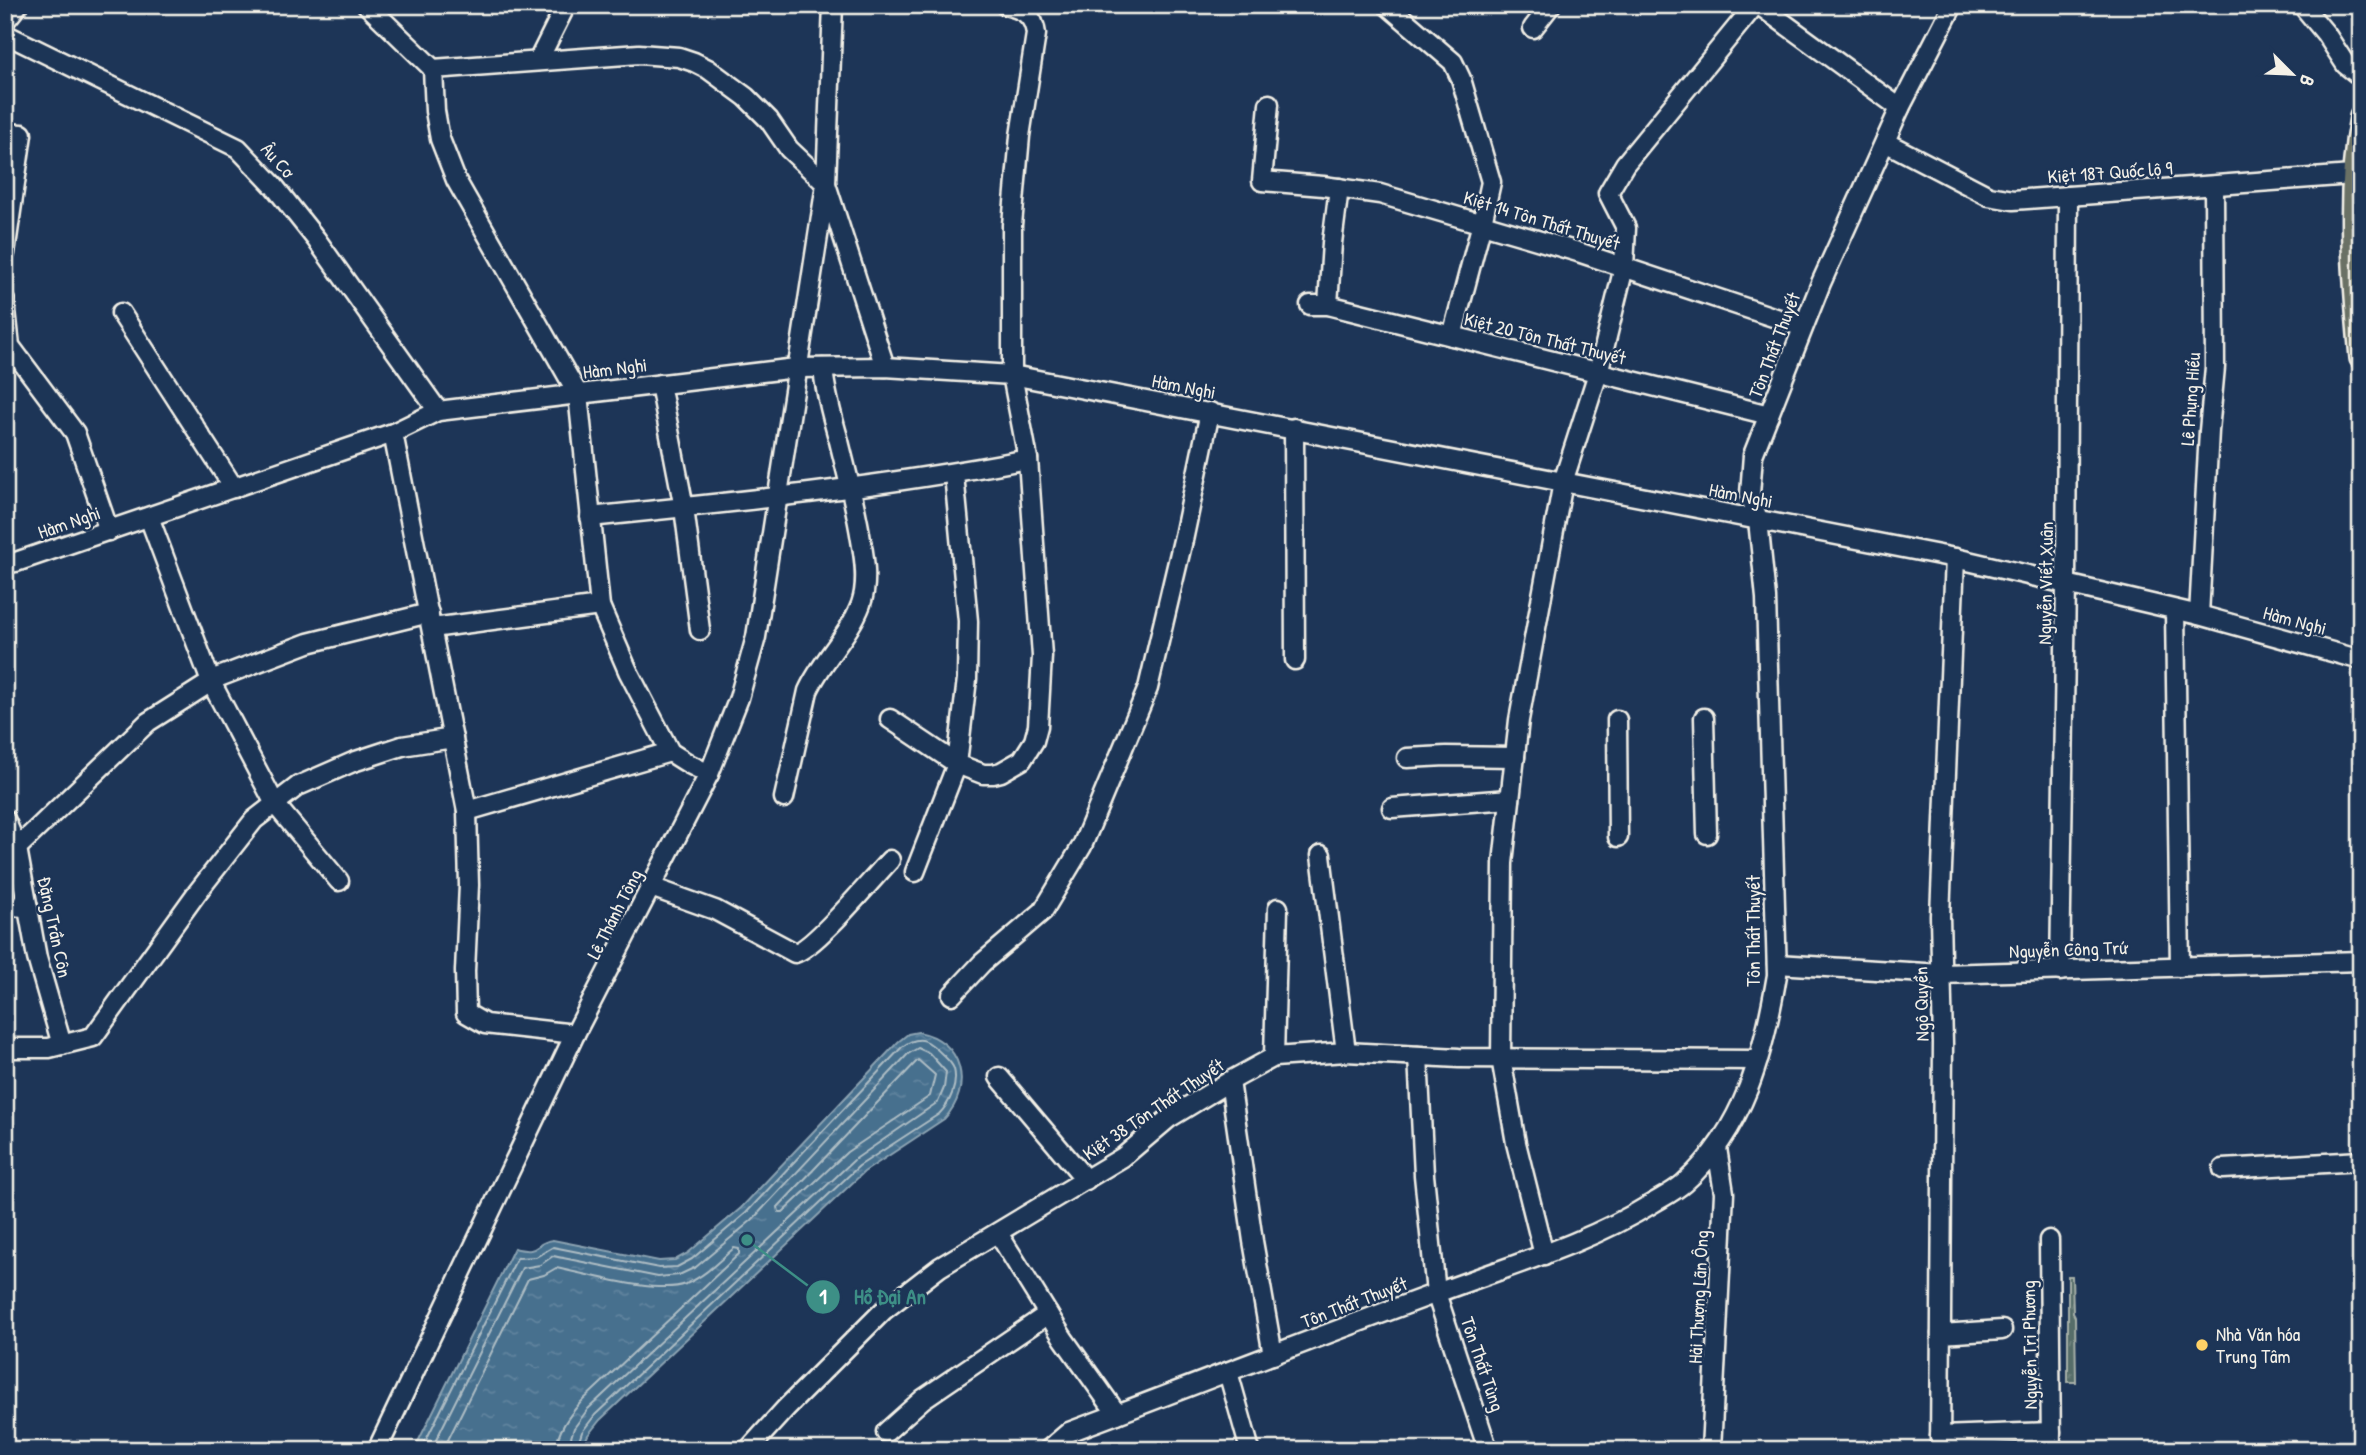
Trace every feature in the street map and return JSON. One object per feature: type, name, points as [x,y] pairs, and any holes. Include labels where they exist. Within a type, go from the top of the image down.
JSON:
[{"type":"main road","points":[[2361,117],[2352,175],[2355,287],[2361,358]]},
{"type":"street","points":[[5,21],[18,5]]},
{"type":"street","points":[[367,5],[433,69],[435,111],[440,139],[456,180],[578,394],[600,606],[628,671],[670,752],[709,774]]},
{"type":"street","points":[[538,61],[566,5]]},
{"type":"street","points":[[833,5],[826,184],[885,367]]},
{"type":"street","points":[[890,719],[957,764],[983,774],[1002,772],[1022,760],[1036,734],[1042,656],[1028,459],[1012,374],[1012,225],[1020,136],[1036,34],[1035,26],[1025,12],[1005,5]]},
{"type":"street","points":[[1387,5],[1453,62],[1461,79],[1491,182],[1452,336]]},
{"type":"street","points":[[1533,28],[1551,5]]},
{"type":"street","points":[[1544,1255],[1516,1143],[1501,1058],[1503,863],[1519,720],[1563,482],[1598,373],[1624,267],[1626,228],[1608,192],[1625,164],[1757,5],[1900,108]]},
{"type":"street","name":"Tôn Thất Thuyết","points":[[1048,1450],[1069,1432],[1117,1413],[1576,1243],[1641,1211],[1683,1184],[1717,1147],[1742,1105],[1767,1036],[1777,975],[1766,598],[1758,520],[1750,494],[1753,455],[1803,327],[1900,108],[1952,5]]},
{"type":"street","points":[[2302,5],[2326,34],[2346,65],[2361,78]]},
{"type":"street","name":"Âu Cơ","points":[[5,34],[238,148],[274,186],[316,239],[438,411]]},
{"type":"street","points":[[433,69],[639,54],[670,56],[694,62],[746,97],[769,120],[789,149],[826,184]]},
{"type":"street","name":"Kiệt 14 Tôn Thất Thuyết","points":[[1269,104],[1262,181],[1380,194],[1624,267],[1803,327]]},
{"type":"street","points":[[5,133],[22,134],[5,253]]},
{"type":"street","name":"Kiệt 187 Quốc lộ 9","points":[[1885,142],[1989,197],[2013,200],[2352,175]]},
{"type":"street","name":"Lê Thánh Tông","points":[[377,1450],[576,1034],[709,774],[739,698],[756,637],[826,184]]},
{"type":"street","name":"Lê Phụng Hiểu","points":[[2199,615],[2215,367],[2214,186]]},
{"type":"street","points":[[1328,305],[1339,188]]},
{"type":"street","name":"Nguyễn Viết Xuân","points":[[2060,971],[2068,196]]},
{"type":"street","points":[[5,301],[10,346],[75,433],[109,531]]},
{"type":"street","name":"Kiệt 20 Tôn Thất Thuyết","points":[[1310,305],[1328,305],[1769,415]]},
{"type":"street","points":[[121,313],[234,488]]},
{"type":"street","name":"Hàm Nghi","points":[[5,564],[393,433],[438,411],[796,368],[885,367],[1012,374],[1955,558],[2199,615],[2361,660]]},
{"type":"street","points":[[784,798],[808,691],[862,601],[864,559],[823,368]]},
{"type":"street","points":[[660,384],[684,508],[700,630]]},
{"type":"street","points":[[952,995],[982,963],[1043,911],[1082,846],[1148,688],[1210,412]]},
{"type":"street","points":[[1294,428],[1295,660]]},
{"type":"street","points":[[393,433],[467,811],[466,1013],[485,1024],[576,1034]]},
{"type":"street","points":[[590,517],[851,489],[954,474],[1028,459]]},
{"type":"street","points":[[915,872],[957,764],[967,679],[968,621],[954,474]]},
{"type":"street","points":[[149,517],[211,682],[275,804],[340,881]]},
{"type":"street","name":"Ngô Quyền","points":[[1940,1443],[1940,916],[1955,558]]},
{"type":"street","points":[[17,848],[148,722],[219,677],[308,643],[430,621],[600,606]]},
{"type":"street","points":[[2175,610],[2180,967]]},
{"type":"street","points":[[1703,718],[1707,834]]},
{"type":"street","points":[[1617,720],[1618,837]]},
{"type":"street","points":[[5,1048],[49,1048],[93,1037],[196,894],[254,820],[298,786],[353,762],[402,746],[453,738]]},
{"type":"street","points":[[467,811],[670,752]]},
{"type":"street","points":[[1407,758],[1515,757]]},
{"type":"street","points":[[1392,808],[1510,799]]},
{"type":"street","name":"Đặng Trần Côn","points":[[5,819],[17,848],[37,958],[62,1045]]},
{"type":"street","points":[[1321,855],[1346,1052]]},
{"type":"street","points":[[651,887],[715,910],[788,950],[800,952],[818,937],[890,860]]},
{"type":"street","points":[[5,906],[28,907]]},
{"type":"street","points":[[1274,1057],[1278,908]]},
{"type":"street","name":"Nguyễn Công Trứ","points":[[1777,964],[1942,974],[2361,961]]},
{"type":"street","name":"Kiệt 38 Tôn Thất Thuyết","points":[[748,1450],[883,1311],[940,1267],[1123,1157],[1169,1118],[1274,1057],[1346,1052],[1501,1058],[1758,1060]]},
{"type":"street","name":"Tôn Thất Tùng","points":[[1418,1056],[1424,1175],[1436,1293],[1488,1450]]},
{"type":"street","points":[[999,1077],[1086,1180]]},
{"type":"street","points":[[1230,1081],[1272,1355]]},
{"type":"street","name":"Hải Thượng Lãn Ông","points":[[1711,1450],[1724,1193],[1717,1147]]},
{"type":"street","points":[[2223,1169],[2361,1161]]},
{"type":"street","points":[[998,1233],[1048,1314],[1117,1413]]},
{"type":"street","name":"Nguyễn Tri Phương","points":[[2049,1240],[2051,1441]]},
{"type":"street","points":[[886,1432],[923,1399],[1048,1314]]},
{"type":"street","points":[[1941,1334],[2002,1331]]},
{"type":"street","points":[[1228,1372],[1250,1450]]},
{"type":"street","points":[[1940,1443],[2051,1441]]},
{"type":"green space","points":[[2068,1276],[2072,1276],[2076,1382],[2068,1382]]},
{"type":"water","points":[[918,1032],[945,1045],[954,1055],[959,1067],[959,1093],[944,1119],[864,1172],[600,1420],[588,1435],[581,1450],[414,1450],[514,1248],[529,1250],[553,1240],[659,1261],[675,1260],[688,1253],[741,1208],[898,1042],[908,1034]]},
{"type":"place","name":"Hồ Đại An","points":[[747,1240]]},
{"type":"place","name":"Nhà Văn hóa Trung Tâm","points":[[2202,1345]]}]
